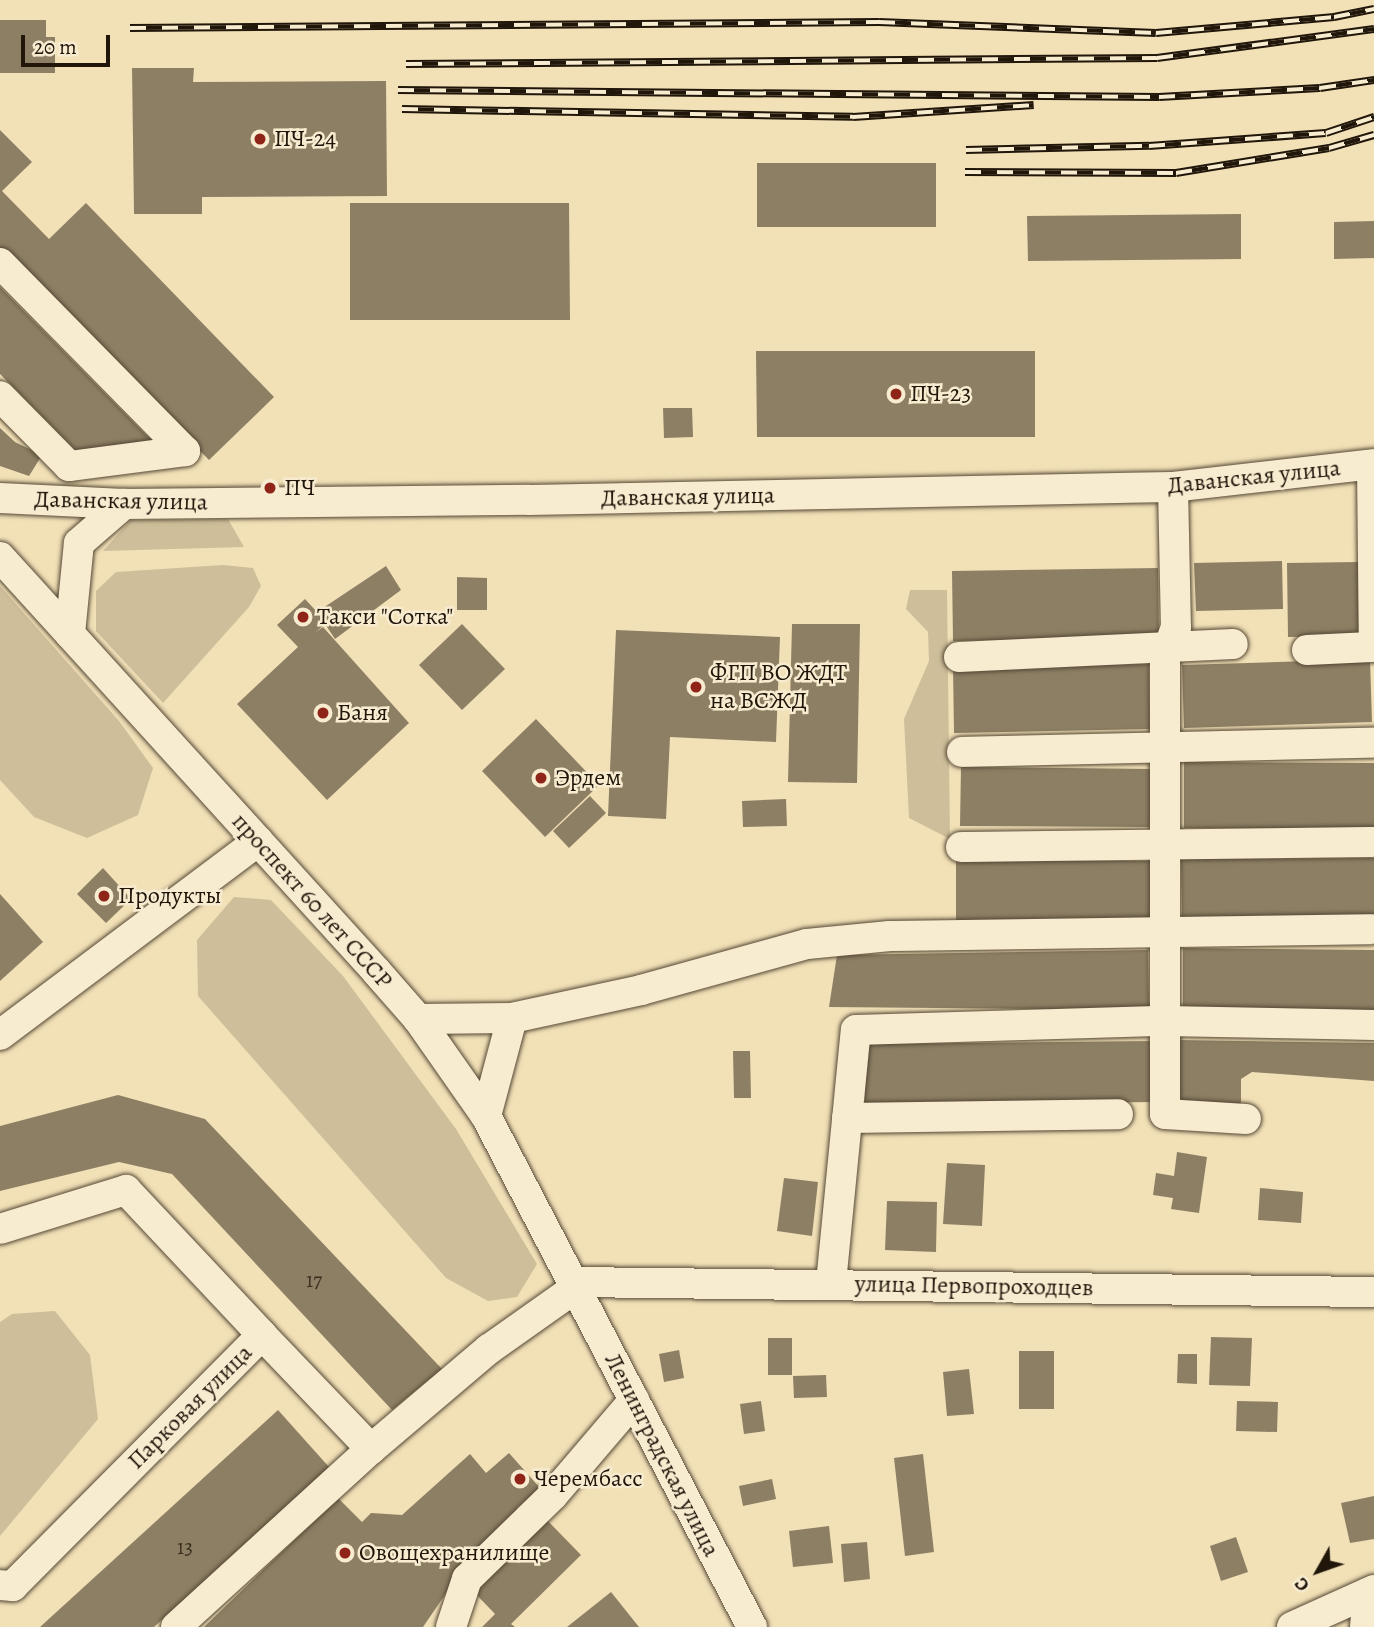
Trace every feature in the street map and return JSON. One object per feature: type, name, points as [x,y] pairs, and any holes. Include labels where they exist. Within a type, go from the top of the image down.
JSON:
[{"type":"street","points":[[0,263],[185,451],[69,466],[0,396]]},
{"type":"street","points":[[1307,650],[1372,647],[1373,464]]},
{"type":"street","name":"Даванская улица","points":[[0,498],[124,504],[1173,487],[1373,464]]},
{"type":"street","points":[[1173,487],[1177,627],[1165,658],[1165,1114],[1246,1119]]},
{"type":"street","points":[[70,634],[79,543],[124,504]]},
{"type":"street","name":"проспект 60 лет СССР","points":[[0,557],[418,1019],[486,1116],[576,1284]]},
{"type":"street","points":[[959,657],[1233,644]]},
{"type":"street","points":[[962,752],[1374,743]]},
{"type":"street","points":[[0,1035],[258,841]]},
{"type":"street","points":[[961,847],[1374,842]]},
{"type":"street","points":[[418,1019],[512,1018],[641,990],[807,944],[890,936],[1165,935],[1371,929]]},
{"type":"street","points":[[486,1116],[512,1018]]},
{"type":"street","points":[[831,1283],[856,1030],[1165,1021],[1374,1025]]},
{"type":"street","points":[[847,1118],[1118,1114]]},
{"type":"street","name":"Парковая улица","points":[[0,1229],[126,1190],[262,1335],[13,1586],[0,1585]]},
{"type":"street","name":"улица Первопроходцев","points":[[576,1284],[831,1283],[1374,1292]]},
{"type":"street","points":[[176,1627],[371,1449],[489,1349],[576,1284]]},
{"type":"street","name":"Ленинградская улица","points":[[576,1284],[752,1627]]},
{"type":"street","points":[[262,1335],[371,1449]]},
{"type":"street","points":[[436,1627],[448,1615],[467,1579],[553,1495],[634,1401]]},
{"type":"street","points":[[451,1627],[467,1579]]},
{"type":"street","points":[[1292,1627],[1371,1592]]},
{"type":"street","points":[[1365,1627],[1371,1592]]},
{"type":"shaded area","points":[[228,519],[244,547],[103,551],[131,520]]},
{"type":"shaded area","points":[[223,565],[253,568],[261,586],[249,607],[163,703],[96,631],[96,591],[116,572]]},
{"type":"shaded area","points":[[0,586],[119,721],[153,768],[138,815],[87,838],[34,817],[0,780]]},
{"type":"shaded area","points":[[910,590],[947,590],[950,839],[909,818],[904,719],[929,661],[928,632],[906,609]]},
{"type":"shaded area","points":[[234,897],[271,900],[343,976],[456,1129],[537,1264],[517,1297],[488,1301],[446,1278],[198,996],[197,940]]},
{"type":"shaded area","points":[[55,1311],[90,1355],[98,1419],[0,1536],[0,1322],[12,1314]]},
{"type":"building","points":[[0,20],[46,20],[46,37],[55,37],[55,73],[0,73]]},
{"type":"building","name":"ПЧ-24","points":[[132,68],[194,68],[193,82],[386,81],[387,196],[202,197],[202,214],[134,214]]},
{"type":"building","points":[[0,130],[32,162],[2,191],[49,239],[86,203],[274,397],[209,460],[0,248]]},
{"type":"building","points":[[757,163],[936,163],[936,227],[757,227]]},
{"type":"building","points":[[350,203],[569,203],[570,320],[350,320]]},
{"type":"building","points":[[1241,214],[1241,259],[1028,261],[1027,216]]},
{"type":"building","points":[[1374,221],[1374,258],[1334,259],[1334,222]]},
{"type":"building","points":[[0,287],[151,440],[141,450],[81,456],[0,374]]},
{"type":"building","name":"ПЧ-23","points":[[756,351],[1035,351],[1035,437],[757,437]]},
{"type":"building","points":[[663,408],[692,408],[693,437],[664,438]]},
{"type":"building","points":[[0,428],[15,442],[42,455],[29,476],[0,466]]},
{"type":"building","points":[[1282,561],[1283,609],[1196,611],[1194,563]]},
{"type":"building","points":[[1358,562],[1359,636],[1288,637],[1287,563]]},
{"type":"building","name":"Баня","points":[[386,566],[401,590],[335,639],[325,624],[316,632],[323,627],[409,723],[327,800],[237,704],[298,647],[277,625],[305,599],[317,612]]},
{"type":"building","points":[[1158,568],[1159,638],[953,641],[952,571]]},
{"type":"building","points":[[457,577],[487,578],[487,610],[457,610]]},
{"type":"building","points":[[462,624],[505,669],[462,710],[419,665]]},
{"type":"building","points":[[792,624],[860,624],[857,783],[788,782]]},
{"type":"building","name":"ФГП ВО ЖДТ на ВСЖД","points":[[616,630],[780,637],[776,742],[670,737],[666,819],[608,816]]},
{"type":"building","points":[[1370,659],[1372,722],[1184,728],[1182,665]]},
{"type":"building","points":[[1149,664],[1150,729],[954,733],[953,667]]},
{"type":"building","name":"Эрдем","points":[[536,719],[599,785],[545,837],[482,771]]},
{"type":"building","points":[[1184,762],[1374,763],[1374,829],[1184,828]]},
{"type":"building","points":[[961,767],[1156,769],[1156,827],[960,826]]},
{"type":"building","points":[[590,796],[606,813],[569,848],[553,831]]},
{"type":"building","points":[[786,799],[787,826],[743,827],[742,801]]},
{"type":"building","points":[[1374,858],[1374,919],[1182,919],[1181,859]]},
{"type":"building","points":[[956,861],[1154,861],[1154,921],[956,920]]},
{"type":"building","name":"Продукты","points":[[103,868],[131,899],[106,923],[77,894]]},
{"type":"building","points":[[0,894],[43,942],[0,981]]},
{"type":"building","points":[[1183,948],[1374,950],[1374,1011],[1183,1009]]},
{"type":"building","points":[[1148,950],[1149,1010],[829,1007],[837,955]]},
{"type":"building","points":[[1178,1040],[1374,1043],[1374,1081],[1252,1072],[1241,1079],[1241,1110],[1177,1110]]},
{"type":"building","points":[[1152,1041],[1153,1102],[865,1105],[864,1044]]},
{"type":"building","points":[[733,1051],[750,1051],[751,1098],[734,1098]]},
{"type":"building","points":[[118,1095],[205,1119],[442,1369],[392,1410],[172,1174],[119,1162],[0,1191],[0,1126]]},
{"type":"building","points":[[1177,1152],[1207,1157],[1199,1213],[1171,1209],[1173,1198],[1153,1195],[1156,1173],[1174,1176]]},
{"type":"building","points":[[947,1163],[985,1165],[982,1226],[943,1224]]},
{"type":"building","points":[[784,1178],[818,1182],[812,1236],[777,1231]]},
{"type":"building","points":[[1260,1188],[1303,1192],[1301,1223],[1258,1220]]},
{"type":"building","points":[[887,1201],[937,1202],[936,1252],[885,1250]]},
{"type":"building","points":[[1211,1337],[1252,1338],[1250,1386],[1209,1385]]},
{"type":"building","points":[[768,1338],[792,1338],[792,1375],[768,1375]]},
{"type":"building","points":[[679,1350],[684,1378],[664,1382],[659,1354]]},
{"type":"building","points":[[1019,1351],[1054,1351],[1054,1409],[1019,1409]]},
{"type":"building","points":[[1178,1354],[1197,1354],[1197,1384],[1177,1383]]},
{"type":"building","points":[[969,1369],[974,1414],[947,1416],[943,1372]]},
{"type":"building","points":[[826,1375],[827,1397],[794,1398],[793,1376]]},
{"type":"building","points":[[761,1401],[765,1431],[744,1434],[740,1404]]},
{"type":"building","points":[[1237,1401],[1278,1402],[1277,1432],[1236,1431]]},
{"type":"building","points":[[278,1410],[329,1467],[154,1627],[40,1627]]},
{"type":"building","points":[[509,1453],[540,1488],[517,1508],[521,1512],[451,1586],[423,1627],[204,1627],[338,1498],[362,1522],[371,1513],[402,1515],[470,1454],[486,1473]]},
{"type":"building","points":[[923,1454],[934,1552],[905,1556],[894,1458]]},
{"type":"building","points":[[772,1479],[776,1499],[743,1506],[739,1486]]},
{"type":"building","points":[[1374,1496],[1374,1539],[1350,1543],[1341,1503]]},
{"type":"building","points":[[545,1518],[581,1555],[511,1624],[515,1627],[482,1627],[495,1614],[472,1590]]},
{"type":"building","points":[[829,1526],[833,1563],[793,1567],[789,1531]]},
{"type":"building","points":[[1236,1537],[1248,1572],[1221,1581],[1210,1546]]},
{"type":"building","points":[[867,1542],[870,1579],[844,1582],[841,1544]]},
{"type":"building","points":[[611,1592],[639,1627],[567,1627]]},
{"type":"railway","points":[[130,28],[879,22],[1156,33],[1334,17],[1374,9]]},
{"type":"railway","points":[[406,64],[1157,58],[1374,29]]},
{"type":"railway","points":[[398,90],[1159,97],[1320,88],[1374,80]]},
{"type":"railway","points":[[402,109],[853,117],[1034,105]]},
{"type":"railway","points":[[966,150],[1149,146],[1326,133],[1374,117]]},
{"type":"railway","points":[[965,172],[1176,173],[1329,148],[1374,135]]},
{"type":"place","name":"ПЧ-24","points":[[260,139]]},
{"type":"place","name":"ПЧ-23","points":[[896,394]]},
{"type":"place","name":"ПЧ","points":[[270,488]]},
{"type":"place","name":"Такси \"Сотка\"","points":[[303,617]]},
{"type":"place","name":"ФГП ВО ЖДТ на ВСЖД","points":[[696,687]]},
{"type":"place","name":"Баня","points":[[323,713]]},
{"type":"place","name":"Эрдем","points":[[541,778]]},
{"type":"place","name":"Продукты","points":[[104,896]]},
{"type":"place","name":"Черембасс","points":[[520,1479]]},
{"type":"place","name":"Овощехранилище","points":[[345,1553]]}]
